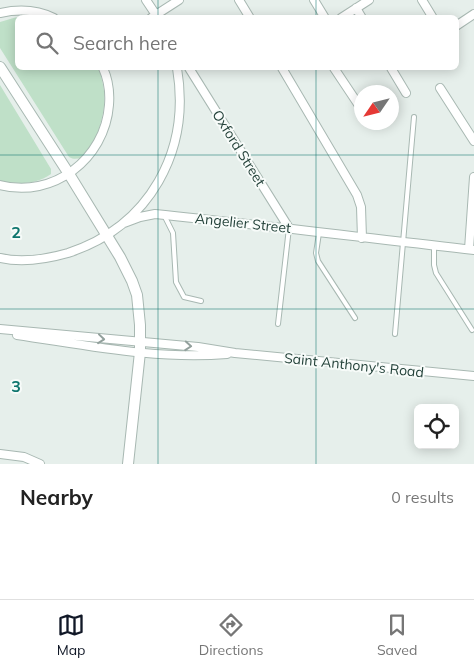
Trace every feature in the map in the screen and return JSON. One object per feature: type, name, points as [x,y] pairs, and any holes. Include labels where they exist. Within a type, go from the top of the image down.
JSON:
[{"type":"street","points":[[146,0],[154,15]]},
{"type":"street","points":[[156,15],[179,0]]},
{"type":"street","points":[[239,0],[248,15]]},
{"type":"street","points":[[314,0],[323,15]]},
{"type":"street","points":[[346,15],[369,0]]},
{"type":"street","points":[[422,0],[432,15]]},
{"type":"street","points":[[356,8],[360,15]]},
{"type":"street","points":[[0,13],[29,11],[43,15]]},
{"type":"street","points":[[459,24],[474,14]]},
{"type":"street","points":[[0,67],[69,174],[120,257],[132,281],[140,325],[140,347],[128,464]]},
{"type":"street","points":[[0,185],[10,188],[31,188],[51,183],[69,174],[87,159],[100,140],[108,118],[109,95],[103,70]]},
{"type":"street","points":[[0,258],[31,260],[57,256],[83,248],[106,236],[124,223],[157,185],[169,162],[177,138],[181,112],[178,70]]},
{"type":"street","name":"Oxford Street","points":[[190,70],[289,228]]},
{"type":"street","points":[[283,70],[357,195],[361,207],[362,238]]},
{"type":"street","points":[[335,70],[354,98]]},
{"type":"street","points":[[392,70],[406,93]]},
{"type":"street","points":[[440,88],[474,141]]},
{"type":"street","points":[[472,250],[474,177]]},
{"type":"street","name":"Angelier Street","points":[[124,223],[149,215],[164,215],[472,250]]},
{"type":"street","name":"Saint Anthony's Road","points":[[0,329],[199,355],[235,353],[474,376]]},
{"type":"street","name":"Saint Anthony's Road","points":[[0,333],[140,347]]},
{"type":"street","points":[[0,454],[24,457],[40,464]]},
{"type":"lane","points":[[395,334],[414,118]]},
{"type":"lane","points":[[164,215],[172,233],[176,260],[176,282],[184,297],[201,301]]},
{"type":"lane","points":[[278,324],[289,228]]},
{"type":"lane","points":[[319,233],[316,253],[318,261],[355,318]]},
{"type":"lane","points":[[434,246],[436,273],[472,330]]},
{"type":"green space","points":[[15,18],[15,70],[99,70],[104,91],[103,113],[94,141],[83,156],[76,159],[69,157],[0,48],[0,22]]},
{"type":"green space","points":[[0,85],[51,169],[51,174],[45,178],[27,183],[0,181]]}]
